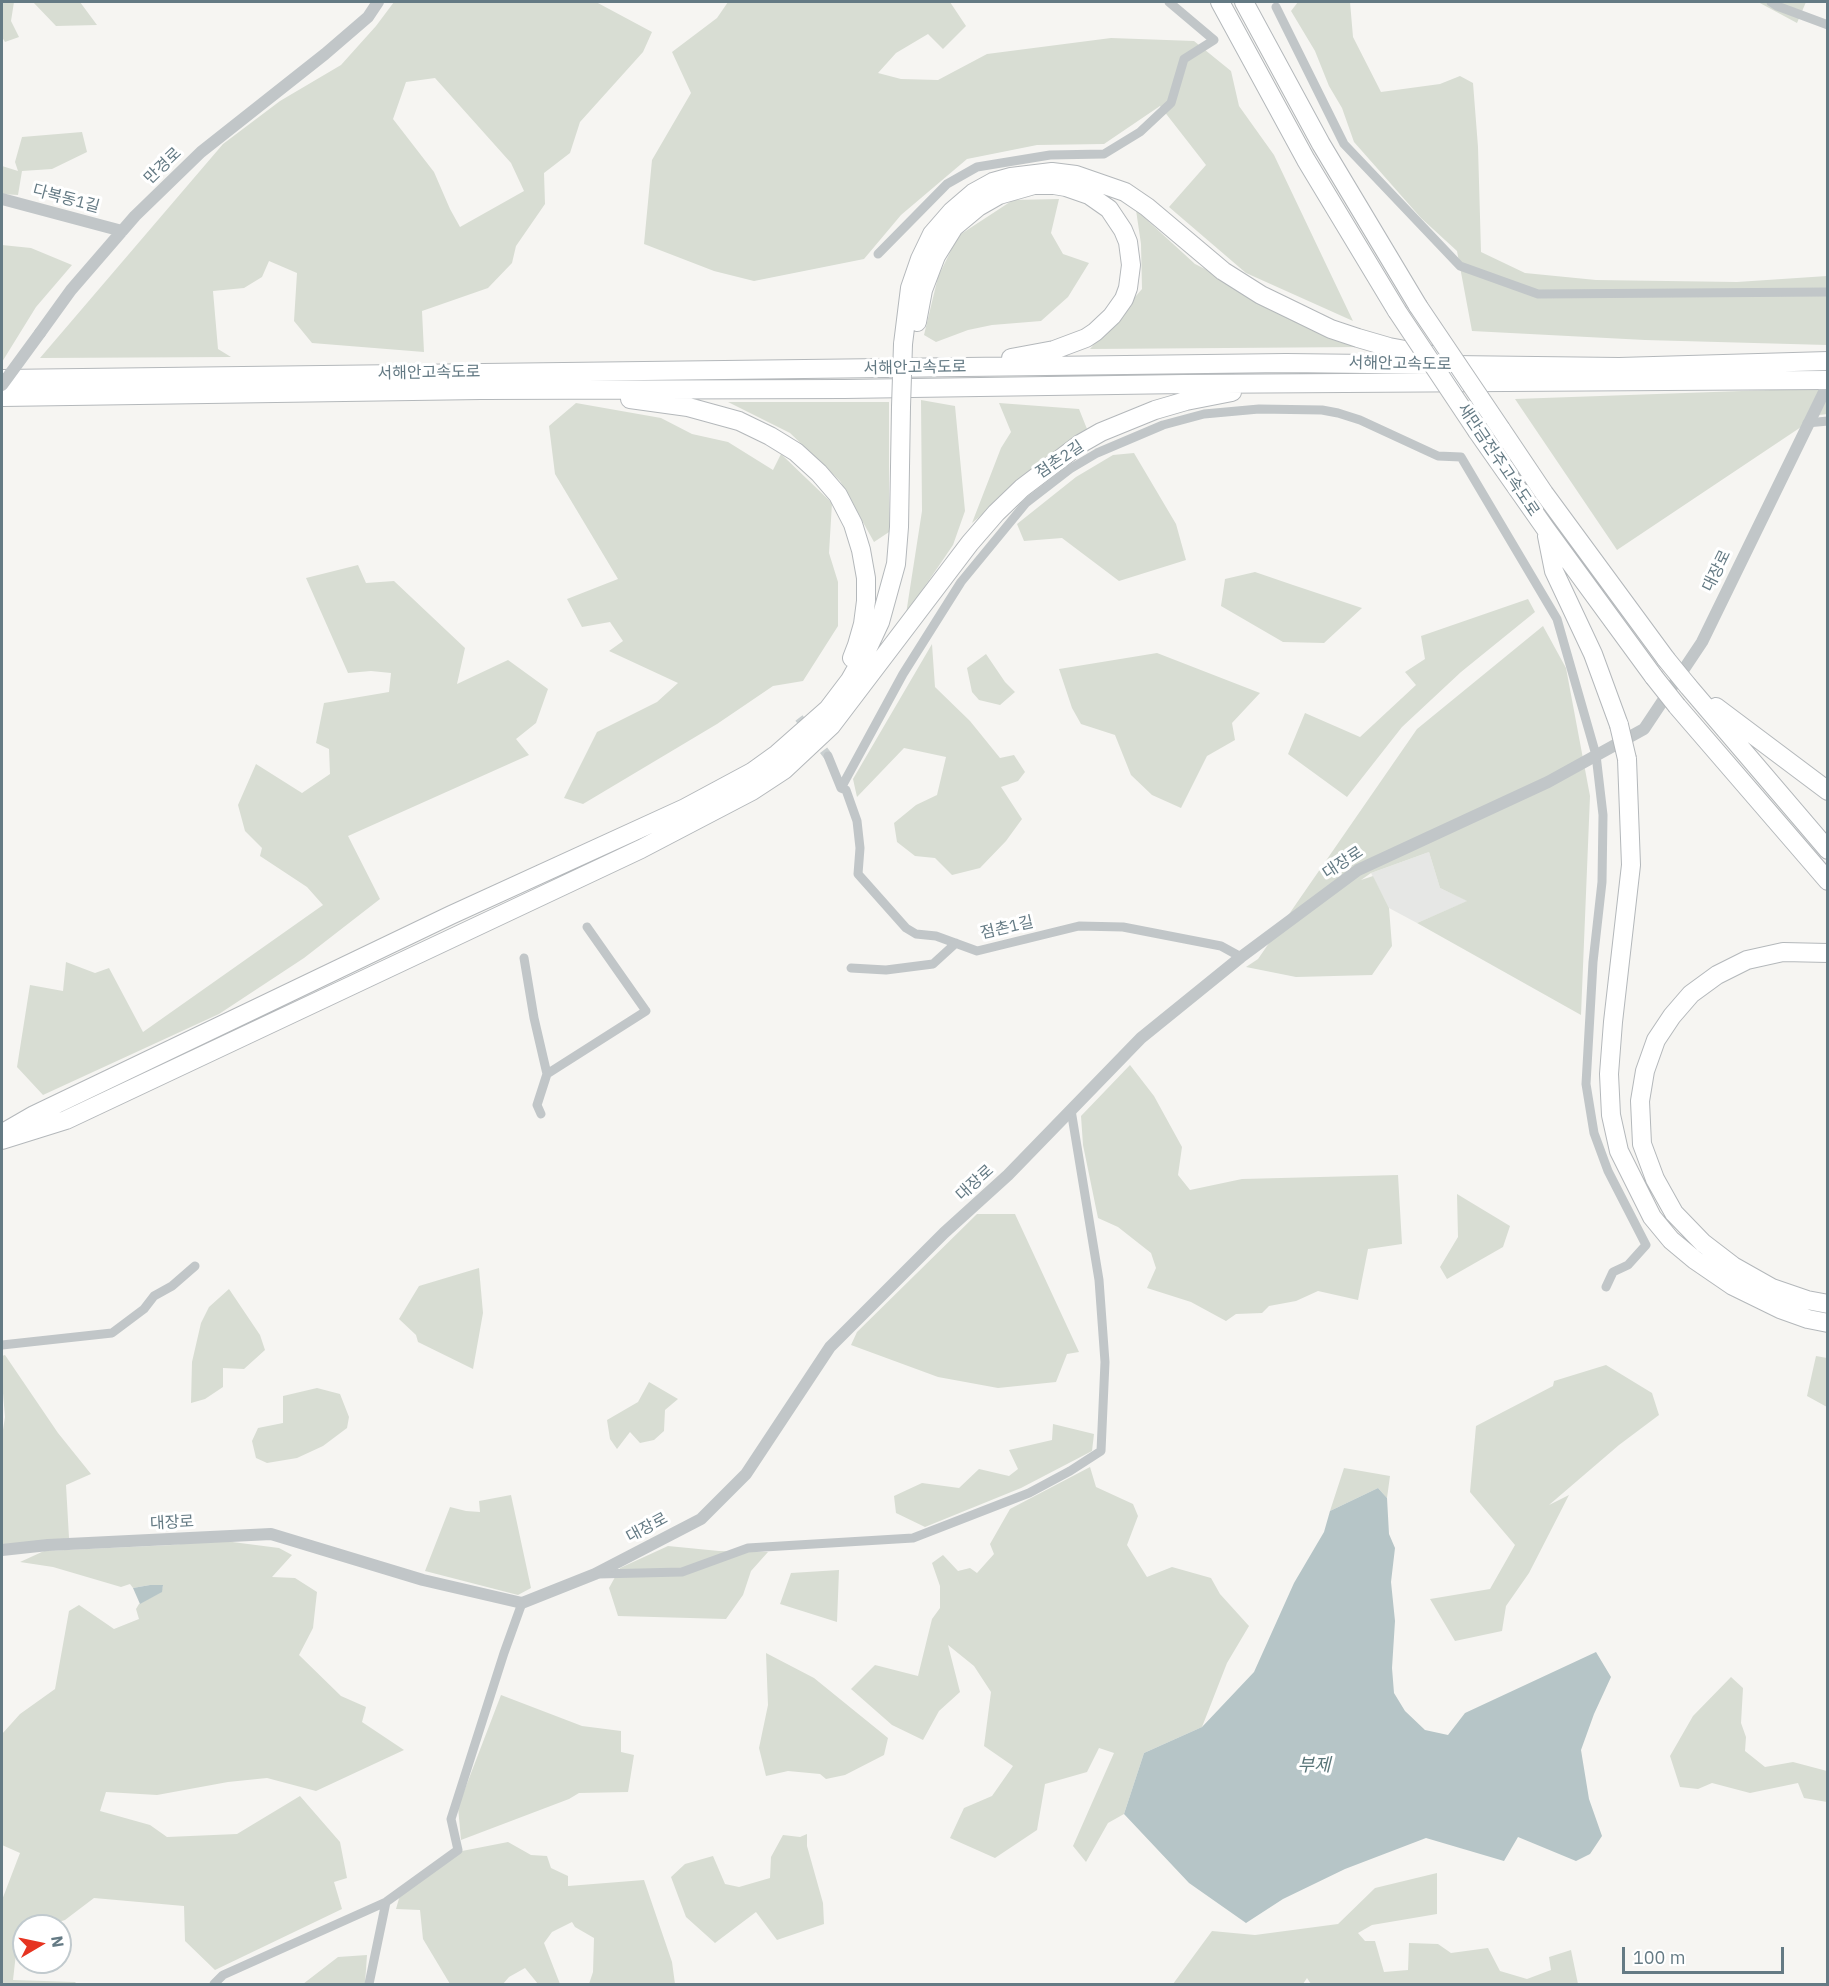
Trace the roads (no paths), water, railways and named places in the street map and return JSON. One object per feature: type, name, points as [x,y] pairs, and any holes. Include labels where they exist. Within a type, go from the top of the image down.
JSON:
[{"type":"highway","name":"새만금전주고속도로","points":[[1220,2],[1306,159],[1397,310],[1477,430],[1545,528],[1654,677],[1827,881]]},
{"type":"highway","name":"새만금전주고속도로","points":[[1244,2],[1321,144],[1418,306],[1544,493],[1688,686],[1827,850]]},
{"type":"highway","points":[[2,1134],[34,1115],[441,920],[685,808],[752,772],[801,735],[828,710],[850,680],[872,641],[889,595],[896,564],[907,406],[910,288],[932,234],[951,211],[973,193],[993,182],[1011,177],[1052,172],[1076,175],[1125,192],[1147,207],[1223,271],[1261,295],[1331,329],[1389,347],[1493,365]]},
{"type":"highway","points":[[909,344],[936,256],[954,227],[988,200],[1010,190],[1034,185],[1066,187],[1101,202],[1113,214],[1123,230],[1131,254],[1128,288],[1119,308],[1095,332],[1076,343],[1037,353],[918,368]]},
{"type":"highway","name":"서해안고속도로","points":[[2,379],[1286,363],[1619,367],[1827,361]]},
{"type":"highway","name":"서해안고속도로","points":[[2,397],[568,390],[1827,382]]},
{"type":"highway","points":[[2,1140],[66,1120],[671,833],[752,791],[784,770],[831,726],[970,543],[996,513],[1030,482],[1080,444],[1125,421],[1186,401],[1249,390],[1306,384]]},
{"type":"highway","points":[[568,390],[688,407],[739,422],[770,436],[796,452],[838,495],[853,524],[861,550],[866,578],[863,624],[849,663],[822,708],[801,735]]},
{"type":"highway","points":[[849,702],[886,631],[902,584],[909,525],[907,406]]},
{"type":"highway","points":[[1545,528],[1554,571],[1593,654],[1619,725],[1627,759],[1631,865],[1609,1074],[1611,1115],[1619,1151],[1652,1217],[1679,1247],[1733,1286],[1780,1309],[1827,1323]]},
{"type":"highway","points":[[1688,686],[1827,791]]},
{"type":"highway","points":[[1827,953],[1783,952],[1747,960],[1717,975],[1691,994],[1656,1040],[1645,1071],[1640,1101],[1642,1144],[1655,1179],[1674,1213],[1703,1243],[1733,1266],[1772,1288],[1827,1304]]},
{"type":"street","name":"만경로","points":[[2,385],[71,290],[122,231],[201,152],[325,54],[368,17],[378,2]]},
{"type":"street","points":[[878,254],[947,184],[977,167],[1050,155],[1104,154],[1140,132],[1171,103],[1184,58],[1214,40],[1169,2]]},
{"type":"street","points":[[1771,2],[1827,25]]},
{"type":"street","points":[[1276,7],[1344,144],[1460,266],[1538,294],[1827,292]]},
{"type":"street","name":"다복동1길","points":[[2,199],[122,231]]},
{"type":"street","name":"대장로","points":[[2,1550],[48,1545],[271,1534],[423,1580],[522,1603],[596,1574],[701,1519],[746,1474],[830,1347],[944,1233],[1008,1175],[1142,1038],[1241,957],[1358,870],[1548,782],[1644,729],[1702,642],[1827,382]]},
{"type":"street","name":"점촌2길","points":[[841,788],[898,682],[962,582],[1026,503],[1070,469],[1097,453],[1173,422],[1204,414],[1259,409],[1322,410],[1338,413],[1360,420],[1438,456],[1461,457],[1557,619],[1596,755]]},
{"type":"street","points":[[1807,423],[1827,421]]},
{"type":"street","points":[[1596,755],[1603,815],[1602,882],[1593,962],[1586,1084],[1594,1133],[1608,1171],[1646,1245],[1628,1265],[1613,1272],[1606,1287]]},
{"type":"street","name":"점촌1길","points":[[828,756],[841,788],[846,790],[857,821],[860,848],[858,874],[906,928],[916,934],[936,936],[977,951],[1079,926],[1123,927],[1221,946],[1241,957]]},
{"type":"street","points":[[548,1074],[646,1011],[587,927]]},
{"type":"street","points":[[851,968],[886,970],[933,964],[956,943]]},
{"type":"street","points":[[524,958],[534,1018],[548,1074],[537,1105],[541,1114]]},
{"type":"street","points":[[596,1574],[682,1572],[748,1548],[913,1538],[1029,1493],[1101,1451],[1104,1362],[1099,1280],[1071,1110]]},
{"type":"street","points":[[2,1345],[112,1333],[144,1309],[154,1296],[172,1286],[195,1266]]},
{"type":"street","points":[[214,1984],[223,1975],[386,1902],[414,1879],[458,1850],[451,1819],[522,1603]]},
{"type":"street","points":[[369,1984],[386,1902]]},
{"type":"water","name":"부제","points":[[1378,1488],[1387,1498],[1389,1534],[1395,1548],[1391,1582],[1395,1621],[1392,1668],[1394,1693],[1405,1711],[1425,1730],[1448,1735],[1465,1713],[1596,1652],[1611,1677],[1581,1750],[1589,1799],[1602,1836],[1590,1854],[1576,1861],[1518,1837],[1504,1861],[1426,1838],[1345,1869],[1283,1899],[1246,1923],[1189,1883],[1124,1814],[1144,1753],[1202,1727],[1254,1672],[1294,1583],[1324,1532],[1330,1511]]},
{"type":"water","points":[[163,1585],[162,1592],[140,1604],[133,1588]]},
{"type":"tunnel","points":[[799,718],[828,756]]}]
